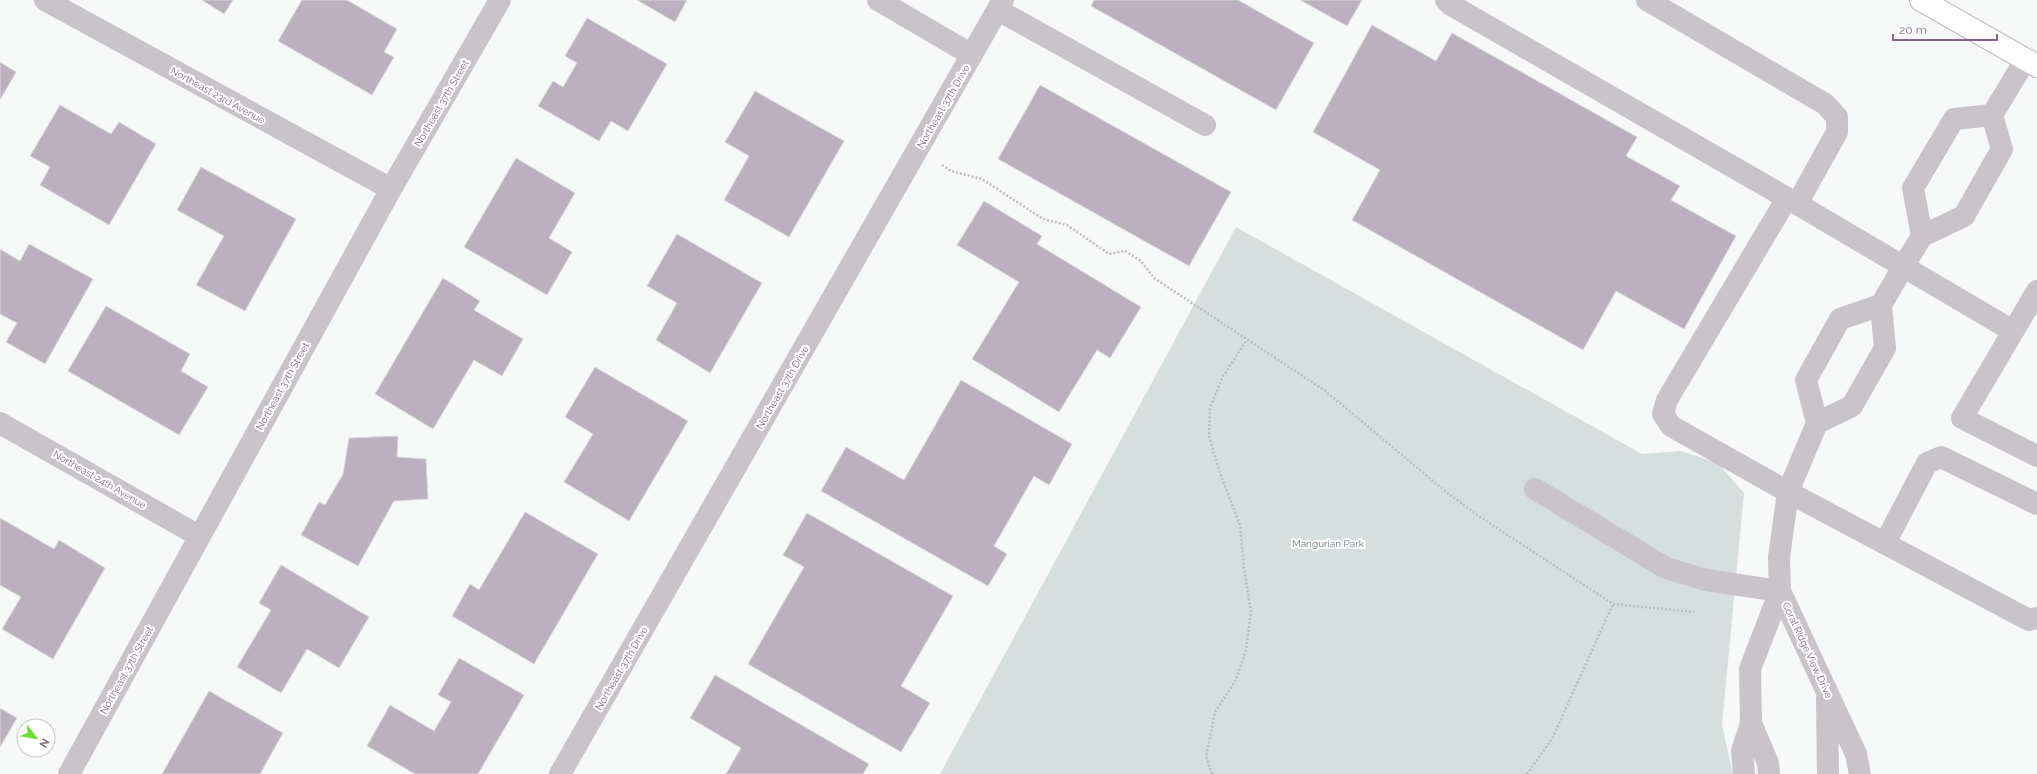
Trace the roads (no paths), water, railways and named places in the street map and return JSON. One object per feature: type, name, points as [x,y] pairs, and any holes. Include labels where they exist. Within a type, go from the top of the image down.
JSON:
[{"type":"main road","points":[[1921,0],[2033,60]]},
{"type":"street","name":"Northeast 23rd Avenue","points":[[45,0],[391,189]]},
{"type":"street","name":"Northeast 37th Street","points":[[69,774],[391,189],[500,0]]},
{"type":"street","points":[[878,0],[972,55]]},
{"type":"street","points":[[1446,0],[1451,5],[1792,201],[2013,331]]},
{"type":"street","points":[[1648,0],[1826,104],[1837,117],[1837,132],[1667,400],[1664,414],[1671,426],[1788,492],[2029,620],[2037,618]]},
{"type":"street","points":[[1001,5],[1205,125]]},
{"type":"street","name":"Northeast 37th Drive","points":[[560,774],[1001,5]]},
{"type":"street","points":[[1922,236],[1913,188],[1954,119],[1992,115],[2033,60]]},
{"type":"street","points":[[1817,423],[1852,406],[1885,348],[1881,305],[1922,236],[1964,216],[2002,149],[1992,115]]},
{"type":"street","points":[[2037,292],[1962,418],[2037,456]]},
{"type":"street","points":[[1535,489],[1666,568],[1706,580],[1780,592],[1780,557],[1788,492],[1817,423],[1806,380],[1840,319],[1881,305]]},
{"type":"street","name":"Northeast 24th Avenue","points":[[0,423],[199,536]]},
{"type":"street","points":[[1885,543],[1927,463],[1941,457],[2037,504]]},
{"type":"street","name":"Coral Ridge View Drive","points":[[1780,592],[1856,754],[1860,774]]},
{"type":"street","name":"Coral Ridge View Drive","points":[[1744,774],[1742,751],[1751,723],[1750,669],[1780,592]]},
{"type":"street","points":[[1827,691],[1828,774]]},
{"type":"street","points":[[1751,723],[1768,763],[1770,774]]},
{"type":"park label","name":"Mangurian Park","points":[[1328,543]]}]
